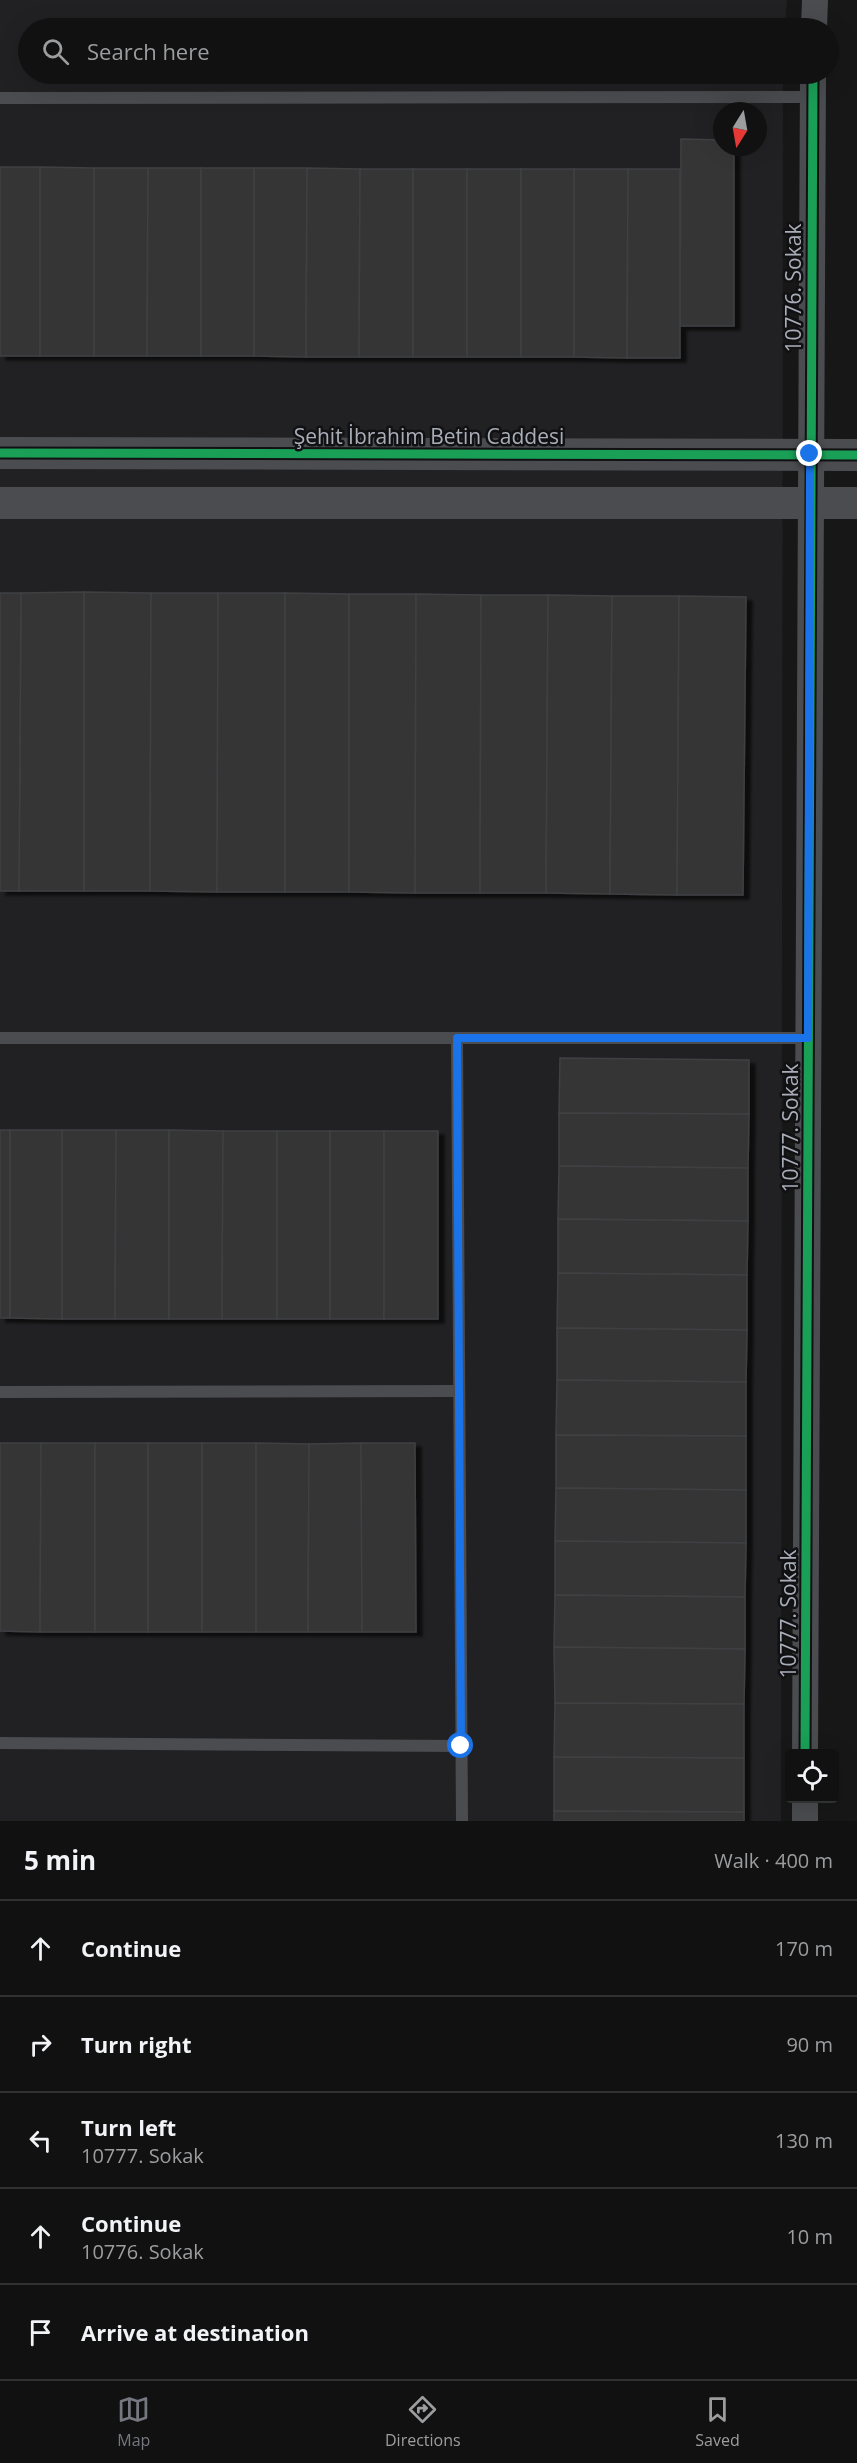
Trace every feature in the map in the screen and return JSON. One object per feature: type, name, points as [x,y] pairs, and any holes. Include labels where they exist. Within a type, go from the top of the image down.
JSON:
[{"type":"street","points":[[814,18],[815,0]]},
{"type":"street","name":"10776. Sokak","points":[[811,503],[812,85]]},
{"type":"street","name":"Şehit İbrahim Betin Caddesi","points":[[0,453],[857,455]]},
{"type":"street","points":[[0,503],[857,503]]},
{"type":"street","name":"10777. Sokak","points":[[805,1749],[811,503]]},
{"type":"street","points":[[805,1803],[805,1821]]},
{"type":"lane","points":[[0,98],[812,85]]},
{"type":"lane","points":[[0,1038],[808,1038]]},
{"type":"lane","points":[[457,1038],[462,1821]]},
{"type":"lane","points":[[0,1392],[459,1391]]},
{"type":"lane","points":[[0,1743],[461,1746]]},
{"type":"shaded area","points":[[0,0],[787,0],[786,18],[18,18],[18,84],[783,84],[781,1821],[0,1821]]},
{"type":"building","points":[[681,139],[713,140],[713,156],[734,156],[734,326],[680,326]]},
{"type":"building","points":[[0,167],[40,167],[40,356],[0,356]]},
{"type":"building","points":[[40,167],[94,168],[94,356],[40,356]]},
{"type":"building","points":[[94,168],[148,168],[147,356],[94,356]]},
{"type":"building","points":[[148,168],[201,168],[201,356],[147,356]]},
{"type":"building","points":[[201,168],[254,168],[254,356],[201,356]]},
{"type":"building","points":[[254,168],[307,168],[306,357],[254,356]]},
{"type":"building","points":[[307,168],[360,169],[359,357],[306,357]]},
{"type":"building","points":[[360,169],[413,169],[413,357],[359,357]]},
{"type":"building","points":[[413,169],[467,169],[467,357],[413,357]]},
{"type":"building","points":[[467,169],[521,169],[521,357],[467,357]]},
{"type":"building","points":[[521,169],[574,169],[574,357],[521,357]]},
{"type":"building","points":[[574,169],[628,169],[627,358],[574,357]]},
{"type":"building","points":[[628,169],[680,169],[680,358],[627,358]]},
{"type":"building","points":[[84,592],[84,891],[19,891],[21,593]]},
{"type":"building","points":[[84,592],[151,593],[150,891],[84,891]]},
{"type":"building","points":[[0,593],[21,593],[19,891],[0,891]]},
{"type":"building","points":[[151,593],[218,593],[217,892],[150,891]]},
{"type":"building","points":[[218,593],[285,593],[285,892],[217,892]]},
{"type":"building","points":[[285,593],[349,594],[349,892],[285,892]]},
{"type":"building","points":[[349,594],[416,594],[415,893],[349,892]]},
{"type":"building","points":[[416,594],[481,595],[480,893],[415,893]]},
{"type":"building","points":[[481,595],[548,595],[546,893],[480,893]]},
{"type":"building","points":[[548,595],[612,596],[610,894],[546,893]]},
{"type":"building","points":[[612,596],[679,596],[677,895],[610,894]]},
{"type":"building","points":[[679,596],[746,597],[743,895],[677,895]]},
{"type":"building","points":[[560,1058],[749,1060],[749,1114],[559,1113]]},
{"type":"building","points":[[559,1113],[749,1114],[748,1168],[559,1166]]},
{"type":"building","points":[[0,1130],[10,1130],[10,1318],[0,1318]]},
{"type":"building","points":[[10,1130],[62,1130],[62,1319],[10,1318]]},
{"type":"building","points":[[62,1130],[116,1130],[115,1319],[62,1319]]},
{"type":"building","points":[[116,1130],[169,1130],[169,1319],[115,1319]]},
{"type":"building","points":[[169,1130],[223,1131],[222,1319],[169,1319]]},
{"type":"building","points":[[223,1131],[277,1131],[277,1319],[222,1319]]},
{"type":"building","points":[[277,1131],[330,1131],[330,1319],[277,1319]]},
{"type":"building","points":[[330,1131],[384,1131],[384,1319],[330,1319]]},
{"type":"building","points":[[384,1131],[438,1131],[438,1319],[384,1319]]},
{"type":"building","points":[[559,1166],[748,1168],[748,1221],[558,1219]]},
{"type":"building","points":[[558,1219],[748,1221],[747,1275],[558,1273]]},
{"type":"building","points":[[558,1273],[747,1275],[747,1330],[557,1328]]},
{"type":"building","points":[[557,1328],[747,1330],[746,1382],[557,1380]]},
{"type":"building","points":[[557,1380],[746,1382],[746,1436],[556,1435]]},
{"type":"building","points":[[556,1435],[746,1436],[746,1490],[556,1488]]},
{"type":"building","points":[[0,1443],[41,1443],[40,1632],[0,1631]]},
{"type":"building","points":[[41,1443],[95,1443],[95,1632],[40,1632]]},
{"type":"building","points":[[95,1443],[148,1443],[148,1632],[95,1632]]},
{"type":"building","points":[[148,1443],[202,1443],[202,1632],[148,1632]]},
{"type":"building","points":[[202,1443],[256,1443],[256,1632],[202,1632]]},
{"type":"building","points":[[256,1443],[309,1444],[308,1632],[256,1632]]},
{"type":"building","points":[[361,1443],[362,1632],[308,1632],[309,1444]]},
{"type":"building","points":[[361,1443],[415,1443],[416,1632],[362,1632]]},
{"type":"building","points":[[556,1488],[746,1490],[746,1543],[555,1541]]},
{"type":"building","points":[[555,1541],[746,1543],[745,1597],[555,1595]]},
{"type":"building","points":[[555,1595],[745,1597],[745,1649],[554,1647]]},
{"type":"building","points":[[554,1647],[745,1649],[744,1704],[555,1703]]},
{"type":"building","points":[[555,1703],[744,1704],[744,1758],[554,1757]]},
{"type":"building","points":[[554,1757],[744,1758],[744,1812],[554,1811]]},
{"type":"building","points":[[554,1811],[744,1812],[744,1821],[554,1821]]},
{"type":"cycle path","points":[[805,1749],[813,84]]},
{"type":"cycle path","points":[[0,453],[857,455]]},
{"type":"route","points":[[461,1746],[457,1038],[808,1038],[810,454]]}]
